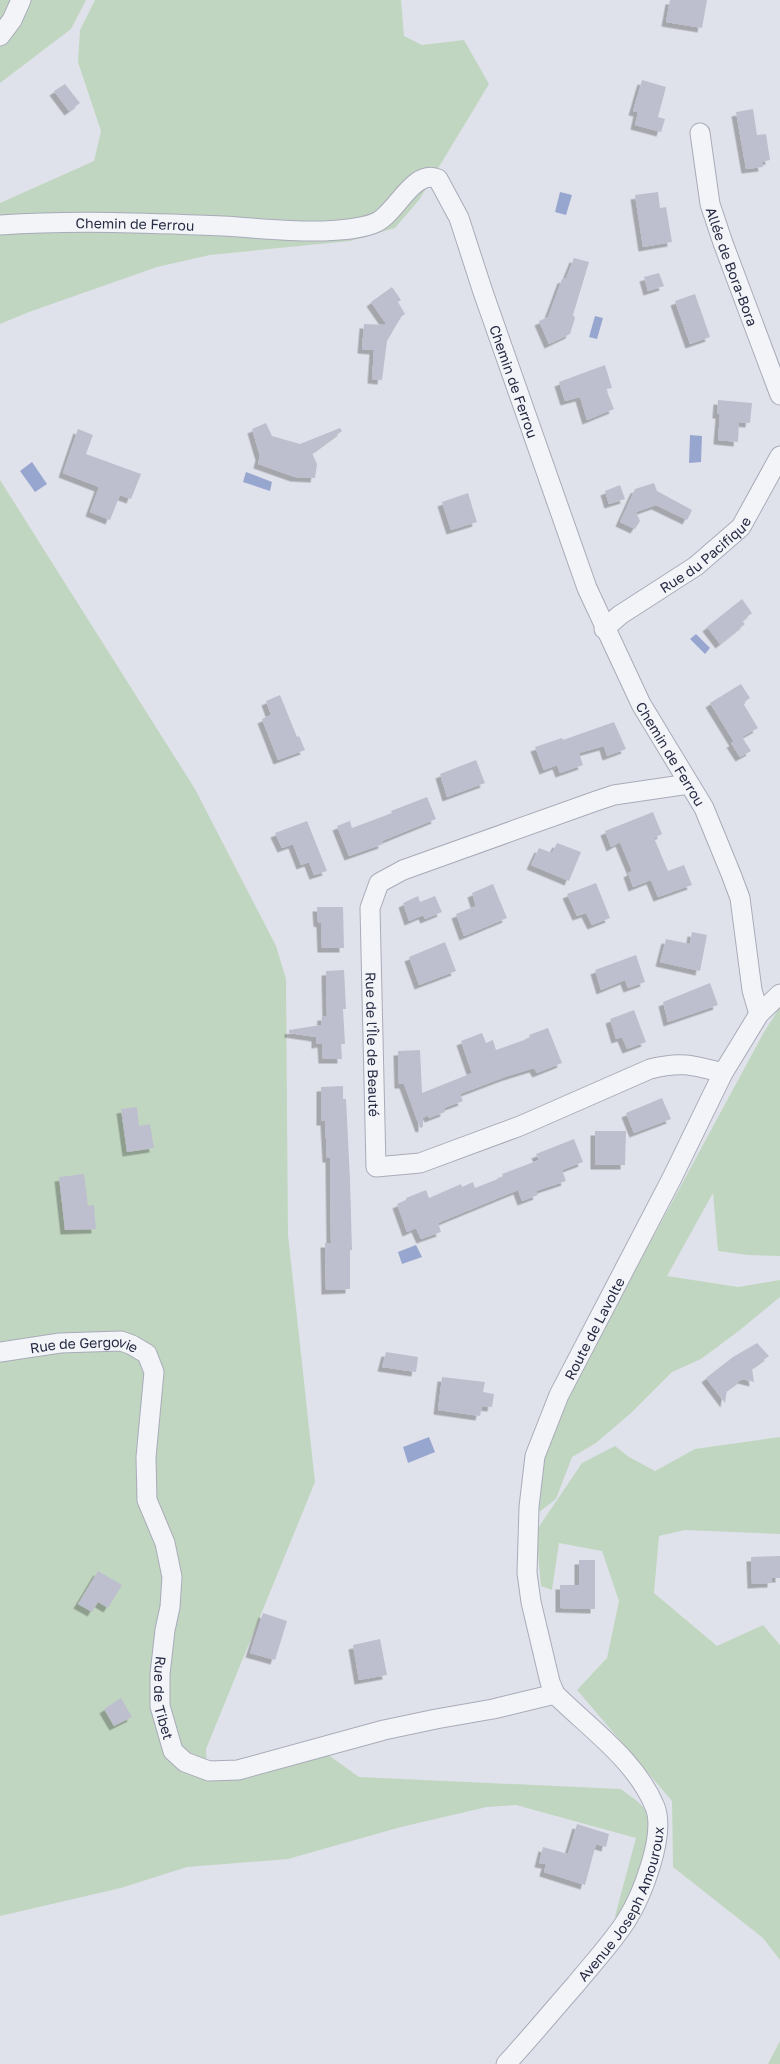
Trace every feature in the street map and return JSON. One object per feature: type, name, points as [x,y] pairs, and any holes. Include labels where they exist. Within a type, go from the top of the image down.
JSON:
[{"type":"street","points":[[0,36],[12,20],[21,0]]},
{"type":"street","name":"Allée de Bora-Bora","points":[[700,133],[710,204],[780,395]]},
{"type":"street","name":"Chemin de Ferrou","points":[[0,225],[122,223],[307,231],[336,230],[375,223],[391,212],[414,183],[424,178],[436,178],[459,218],[570,543],[604,629],[641,704],[704,808],[740,898],[754,999],[759,1014]]},
{"type":"street","name":"Rue du Pacifique","points":[[604,629],[620,615],[696,566],[741,527],[777,469]]},
{"type":"street","name":"Rue de l'Île de Beauté","points":[[689,784],[614,795],[403,870],[379,883],[370,908],[376,1167],[420,1163],[520,1126],[650,1069],[671,1064],[687,1063],[723,1073]]},
{"type":"street","points":[[750,965],[758,977],[768,986],[780,989]]},
{"type":"street","name":"Route de Lavolte","points":[[555,1694],[550,1682],[531,1602],[527,1573],[529,1507],[535,1456],[559,1395],[672,1178],[723,1073],[759,1014],[780,994]]},
{"type":"street","name":"Rue de Gergovie","points":[[0,1352],[60,1343],[121,1341],[132,1344],[147,1354],[154,1372]]},
{"type":"street","name":"Rue de Tibet","points":[[154,1372],[146,1457],[148,1500],[165,1543],[172,1577],[170,1606],[160,1674],[160,1706],[169,1742],[177,1757],[209,1771],[238,1770],[384,1730],[493,1709],[555,1694]]},
{"type":"street","name":"Avenue Joseph Amouroux","points":[[506,2064],[610,1943],[627,1920],[642,1887],[657,1846],[659,1818],[646,1787],[625,1761],[555,1694]]},
{"type":"green space","points":[[0,0],[86,0],[71,29],[0,83]]},
{"type":"green space","points":[[95,0],[401,0],[404,36],[422,45],[464,40],[489,84],[419,200],[395,228],[350,241],[210,255],[157,267],[0,324],[0,203],[94,161],[101,131],[78,62],[80,30]]},
{"type":"green space","points":[[0,480],[195,789],[276,946],[286,979],[288,1235],[315,1482],[206,1749],[207,1777],[245,1779],[327,1754],[359,1777],[621,1789],[637,1801],[645,1810],[648,1822],[648,1835],[641,1866],[617,1921],[615,1916],[636,1838],[516,1805],[487,1807],[401,1827],[288,1859],[187,1867],[121,1888],[0,1916]]},
{"type":"green space","points":[[780,1007],[780,1256],[747,1255],[718,1251],[713,1193],[667,1276],[738,1287],[780,1280],[780,1297],[701,1359],[672,1372],[631,1413],[596,1443],[572,1457],[556,1499],[538,1513],[543,1448],[594,1341],[637,1267],[764,1032]]},
{"type":"green space","points":[[780,1437],[780,1534],[685,1530],[659,1536],[654,1593],[717,1646],[763,1625],[780,1645],[780,1960],[763,1938],[673,1867],[672,1801],[577,1690],[607,1658],[619,1601],[602,1551],[559,1543],[552,1590],[541,1586],[536,1531],[582,1463],[615,1446],[629,1457],[655,1471],[695,1449]]},
{"type":"green space","points":[[780,2041],[780,2064],[768,2064]]},
{"type":"water","points":[[560,192],[572,195],[566,215],[555,212]]},
{"type":"water","points":[[595,316],[603,318],[597,339],[589,337]]},
{"type":"water","points":[[690,435],[702,436],[701,462],[689,463]]},
{"type":"water","points":[[32,462],[47,484],[35,492],[20,471]]},
{"type":"water","points":[[246,472],[272,482],[270,491],[243,482]]},
{"type":"water","points":[[696,634],[710,648],[705,654],[690,639]]},
{"type":"water","points":[[416,1245],[422,1257],[402,1264],[398,1252]]},
{"type":"water","points":[[429,1437],[435,1452],[408,1463],[403,1447]]},
{"type":"building","points":[[670,0],[707,0],[702,28],[666,22]]},
{"type":"building","points":[[642,80],[666,87],[658,117],[665,119],[661,132],[635,125],[638,112],[633,111]]},
{"type":"building","points":[[65,84],[80,103],[69,111],[54,91]]},
{"type":"building","points":[[753,109],[757,135],[766,134],[770,160],[762,162],[763,167],[746,169],[736,112]]},
{"type":"building","points":[[658,192],[660,208],[666,207],[672,242],[643,247],[635,195]]},
{"type":"building","points":[[574,258],[589,262],[573,315],[575,318],[570,334],[549,344],[539,321],[548,317],[562,279],[566,278]]},
{"type":"building","points":[[659,273],[664,286],[648,291],[644,277]]},
{"type":"building","points":[[392,287],[401,300],[398,302],[405,314],[401,317],[387,341],[382,380],[372,379],[374,350],[362,349],[364,324],[387,325],[371,302]]},
{"type":"building","points":[[695,294],[710,337],[690,344],[675,301]]},
{"type":"building","points":[[605,365],[612,388],[606,389],[614,409],[587,420],[580,397],[565,401],[559,382]]},
{"type":"building","points":[[718,400],[752,403],[750,423],[739,422],[738,442],[718,440],[720,414],[717,414]]},
{"type":"building","points":[[266,423],[272,436],[300,444],[340,428],[342,431],[312,453],[317,464],[315,478],[295,477],[258,464],[260,456],[252,429]]},
{"type":"building","points":[[78,429],[93,435],[86,454],[141,474],[131,499],[120,495],[110,520],[90,512],[99,487],[63,473]]},
{"type":"building","points":[[654,483],[657,491],[692,510],[687,520],[656,505],[636,512],[640,521],[635,529],[620,522],[635,489]]},
{"type":"building","points":[[620,485],[625,499],[609,504],[605,491]]},
{"type":"building","points":[[468,493],[477,522],[451,530],[442,502]]},
{"type":"building","points":[[742,599],[752,613],[742,621],[745,624],[720,644],[707,627]]},
{"type":"building","points":[[741,684],[750,698],[743,703],[758,728],[742,737],[751,751],[740,757],[731,743],[734,742],[710,703]]},
{"type":"building","points":[[280,695],[297,737],[299,736],[305,750],[278,760],[262,719],[271,715],[266,701]]},
{"type":"building","points":[[614,722],[626,749],[607,756],[604,746],[579,753],[583,765],[560,773],[557,765],[544,770],[535,747],[562,738],[563,740]]},
{"type":"building","points":[[476,760],[485,783],[447,797],[440,774]]},
{"type":"building","points":[[427,797],[436,819],[382,841],[383,844],[349,856],[337,826],[350,821],[352,828]]},
{"type":"building","points":[[653,812],[662,834],[654,838],[668,871],[684,865],[692,885],[658,897],[651,880],[633,887],[628,873],[632,871],[620,842],[611,847],[605,831]]},
{"type":"building","points":[[307,821],[327,871],[314,875],[309,862],[301,865],[293,844],[282,848],[275,833]]},
{"type":"building","points":[[557,843],[581,852],[569,881],[531,865],[539,848],[552,853]]},
{"type":"building","points":[[596,883],[610,918],[592,925],[586,913],[577,916],[567,894]]},
{"type":"building","points":[[493,884],[507,918],[464,936],[456,914],[476,906],[472,893]]},
{"type":"building","points":[[418,896],[420,902],[435,896],[442,912],[425,919],[423,915],[409,921],[403,903]]},
{"type":"building","points":[[317,907],[343,907],[344,948],[322,948],[321,923],[318,922]]},
{"type":"building","points":[[692,932],[707,935],[700,971],[660,962],[666,939],[690,944]]},
{"type":"building","points":[[445,942],[456,971],[419,985],[409,957]]},
{"type":"building","points":[[636,955],[645,982],[628,988],[625,980],[601,990],[595,970]]},
{"type":"building","points":[[344,970],[346,1009],[343,1009],[345,1044],[341,1044],[342,1059],[323,1059],[322,1043],[316,1044],[316,1037],[289,1033],[289,1030],[321,1025],[322,1016],[327,1016],[326,971]]},
{"type":"building","points":[[710,983],[718,1005],[668,1022],[663,1002]]},
{"type":"building","points":[[634,1010],[646,1042],[627,1049],[622,1037],[616,1039],[610,1019]]},
{"type":"building","points":[[548,1028],[562,1063],[537,1073],[534,1068],[460,1094],[463,1101],[444,1108],[445,1112],[429,1118],[428,1115],[423,1118],[423,1127],[420,1128],[404,1084],[399,1084],[398,1051],[420,1050],[422,1093],[472,1073],[461,1041],[482,1033],[486,1043],[493,1040],[496,1050],[530,1038],[529,1035]]},
{"type":"building","points":[[343,1086],[343,1099],[346,1099],[350,1180],[352,1250],[350,1250],[350,1289],[326,1290],[325,1243],[331,1243],[330,1158],[327,1158],[325,1121],[321,1121],[321,1087]]},
{"type":"building","points":[[662,1098],[671,1119],[634,1133],[626,1113]]},
{"type":"building","points":[[137,1107],[139,1126],[150,1124],[154,1148],[127,1152],[121,1109]]},
{"type":"building","points":[[595,1131],[626,1131],[625,1165],[595,1165]]},
{"type":"building","points":[[574,1139],[583,1162],[562,1170],[566,1181],[536,1191],[538,1195],[522,1201],[518,1190],[438,1223],[441,1232],[421,1239],[416,1228],[407,1232],[397,1204],[406,1200],[406,1198],[426,1190],[429,1198],[461,1184],[462,1187],[473,1182],[475,1188],[503,1177],[502,1174],[539,1160],[536,1154]]},
{"type":"building","points":[[84,1174],[88,1206],[94,1205],[96,1229],[65,1230],[59,1177]]},
{"type":"building","points":[[757,1343],[769,1356],[752,1368],[754,1382],[742,1379],[727,1390],[725,1403],[706,1378],[733,1357]]},
{"type":"building","points":[[386,1352],[418,1357],[416,1372],[382,1367]]},
{"type":"building","points":[[442,1377],[485,1382],[483,1392],[494,1394],[492,1407],[482,1406],[480,1416],[438,1410]]},
{"type":"building","points":[[780,1556],[780,1578],[772,1578],[772,1583],[752,1584],[751,1557]]},
{"type":"building","points":[[579,1560],[595,1560],[595,1609],[560,1608],[560,1585],[579,1585]]},
{"type":"building","points":[[98,1571],[122,1585],[108,1608],[98,1602],[92,1612],[78,1604]]},
{"type":"building","points":[[263,1613],[287,1621],[275,1660],[250,1653]]},
{"type":"building","points":[[380,1639],[387,1675],[359,1680],[353,1645]]},
{"type":"building","points":[[121,1698],[132,1717],[114,1726],[104,1709]]},
{"type":"building","points":[[577,1824],[609,1834],[606,1847],[596,1844],[585,1885],[544,1872],[546,1864],[539,1863],[543,1847],[568,1854]]}]
